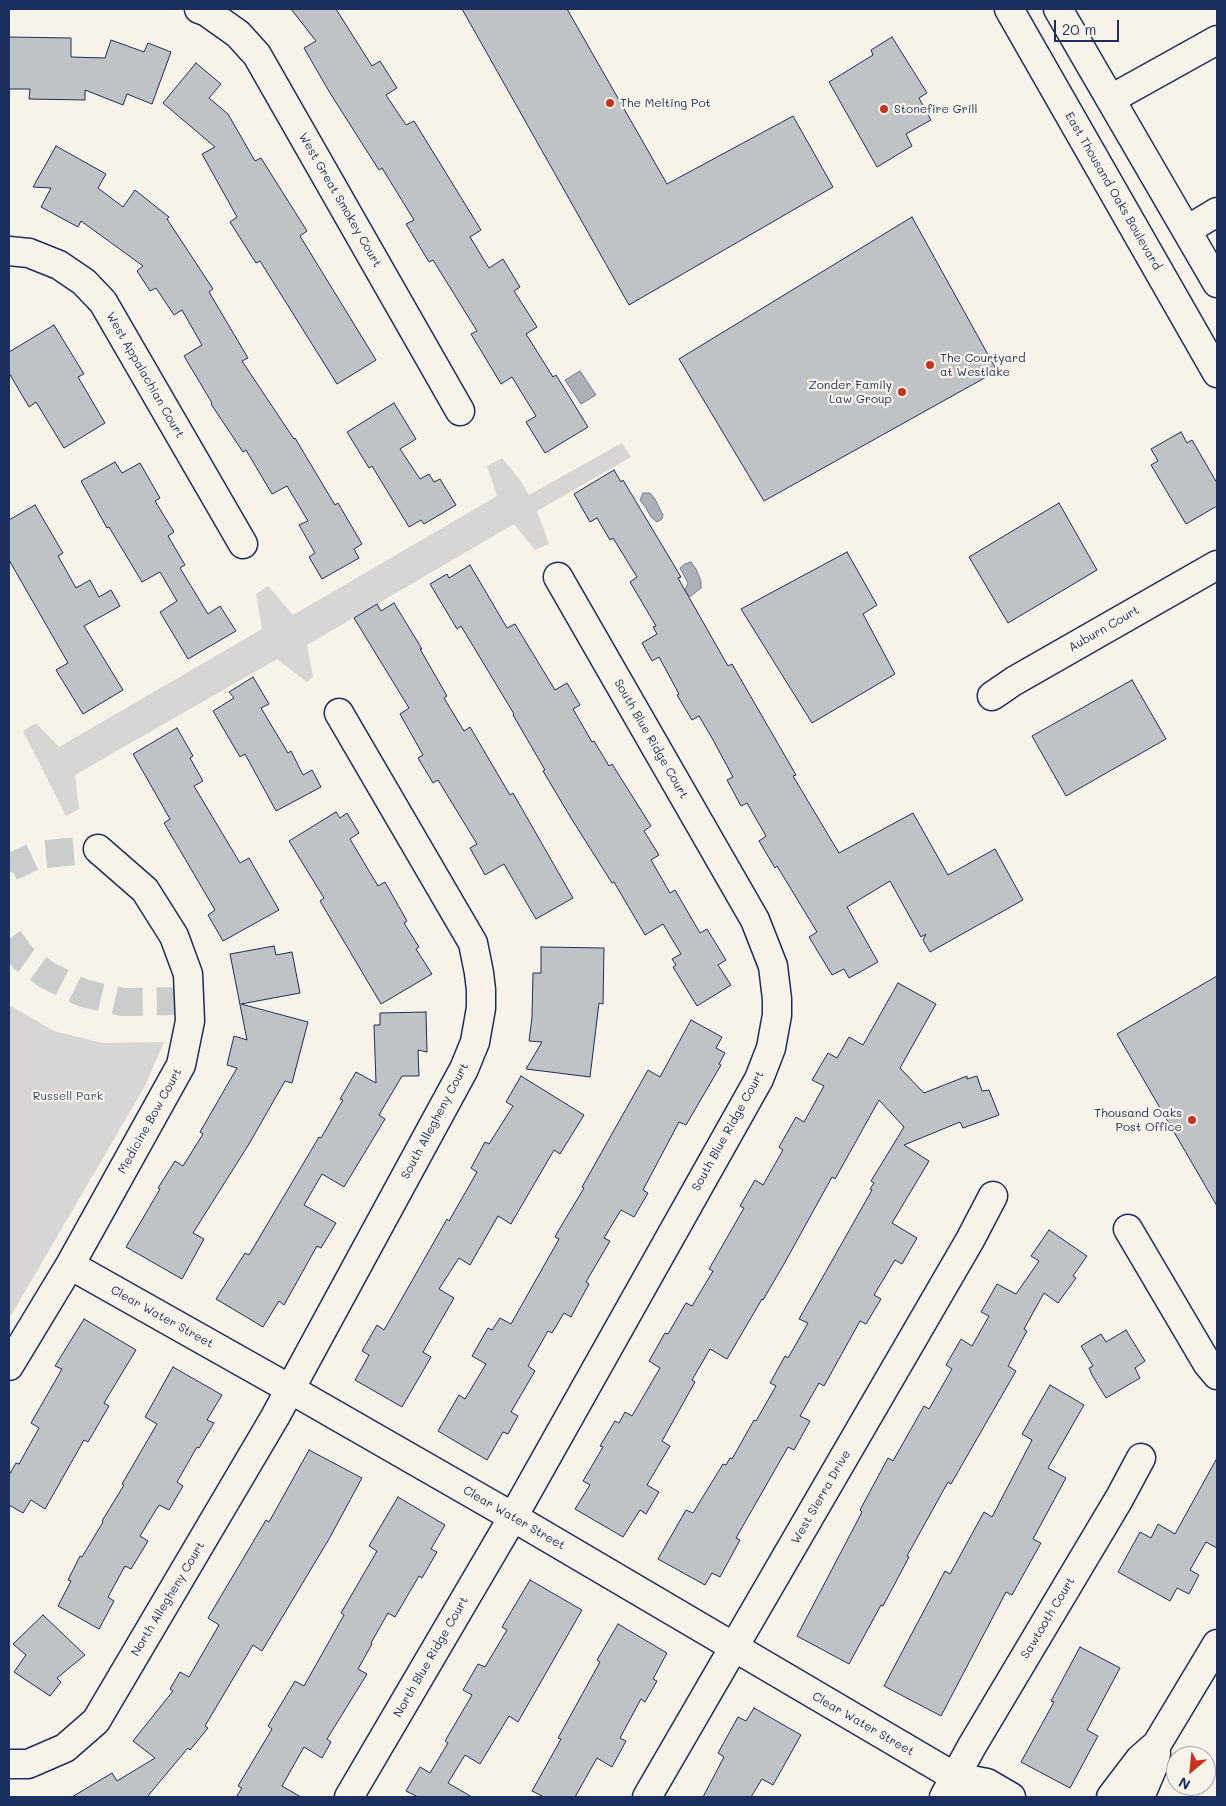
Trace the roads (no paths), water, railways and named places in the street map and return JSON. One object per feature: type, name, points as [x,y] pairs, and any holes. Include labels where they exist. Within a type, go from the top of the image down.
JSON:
[{"type":"street","name":"West Great Smokey Court","points":[[199,9],[207,12],[238,34],[257,55],[460,411]]},
{"type":"street","name":"East Thousand Oaks Boulevard","points":[[1009,9],[1217,373]]},
{"type":"street","points":[[1058,9],[1217,283]]},
{"type":"street","points":[[1111,99],[1217,40]]},
{"type":"street","points":[[1187,230],[1217,212]]},
{"type":"street","name":"West Appalachian Court","points":[[9,251],[29,253],[59,265],[84,282],[103,302],[243,544]]},
{"type":"street","name":"Auburn Court","points":[[992,696],[1014,681],[1217,565]]},
{"type":"street","name":"South Blue Ridge Court","points":[[513,1517],[759,1078],[772,1048],[777,1015],[773,966],[755,920],[558,577]]},
{"type":"street","name":"South Allegheny Court","points":[[290,1388],[464,1069],[475,1042],[481,1008],[479,973],[472,943],[339,713]]},
{"type":"street","name":"Medicine Bow Court","points":[[9,1366],[70,1266],[182,1065],[190,1021],[188,974],[174,936],[145,890],[98,848]]},
{"type":"street","name":"West Sierra Drive","points":[[647,1797],[970,1240],[993,1196]]},
{"type":"street","points":[[1128,1229],[1207,1363],[1217,1375]]},
{"type":"street","name":"Clear Water Street","points":[[70,1266],[290,1388],[513,1517],[734,1649],[950,1787],[973,1797]]},
{"type":"street","name":"North Allegheny Court","points":[[9,1764],[28,1764],[65,1748],[96,1721],[275,1417],[290,1388]]},
{"type":"street","name":"Sawtooth Court","points":[[950,1787],[1119,1499],[1141,1458]]},
{"type":"street","name":"North Blue Ridge Court","points":[[349,1797],[513,1517]]},
{"type":"street","points":[[1111,1797],[1140,1759],[1157,1744],[1217,1644]]},
{"type":"street","points":[[1140,1797],[1154,1764],[1157,1744]]},
{"type":"street","name":"Clear Water Street","points":[[950,1787],[987,1783],[1011,1797]]},
{"type":"tunnel","points":[[9,871],[11,867],[37,855],[98,849]]},
{"type":"tunnel","points":[[9,939],[23,958],[47,975],[83,993],[122,1002],[189,1001]]},
{"type":"place","name":"The Melting Pot","points":[[610,103]]},
{"type":"place","name":"Stonefire Grill","points":[[884,109]]},
{"type":"place","name":"The Courtyard at Westlake","points":[[930,365]]},
{"type":"place","name":"Zonder Family Law Group","points":[[902,392]]},
{"type":"place","name":"Thousand Oaks Post Office","points":[[1192,1120]]},
{"type":"park label","name":"Russell Park","points":[[68,1096]]}]
